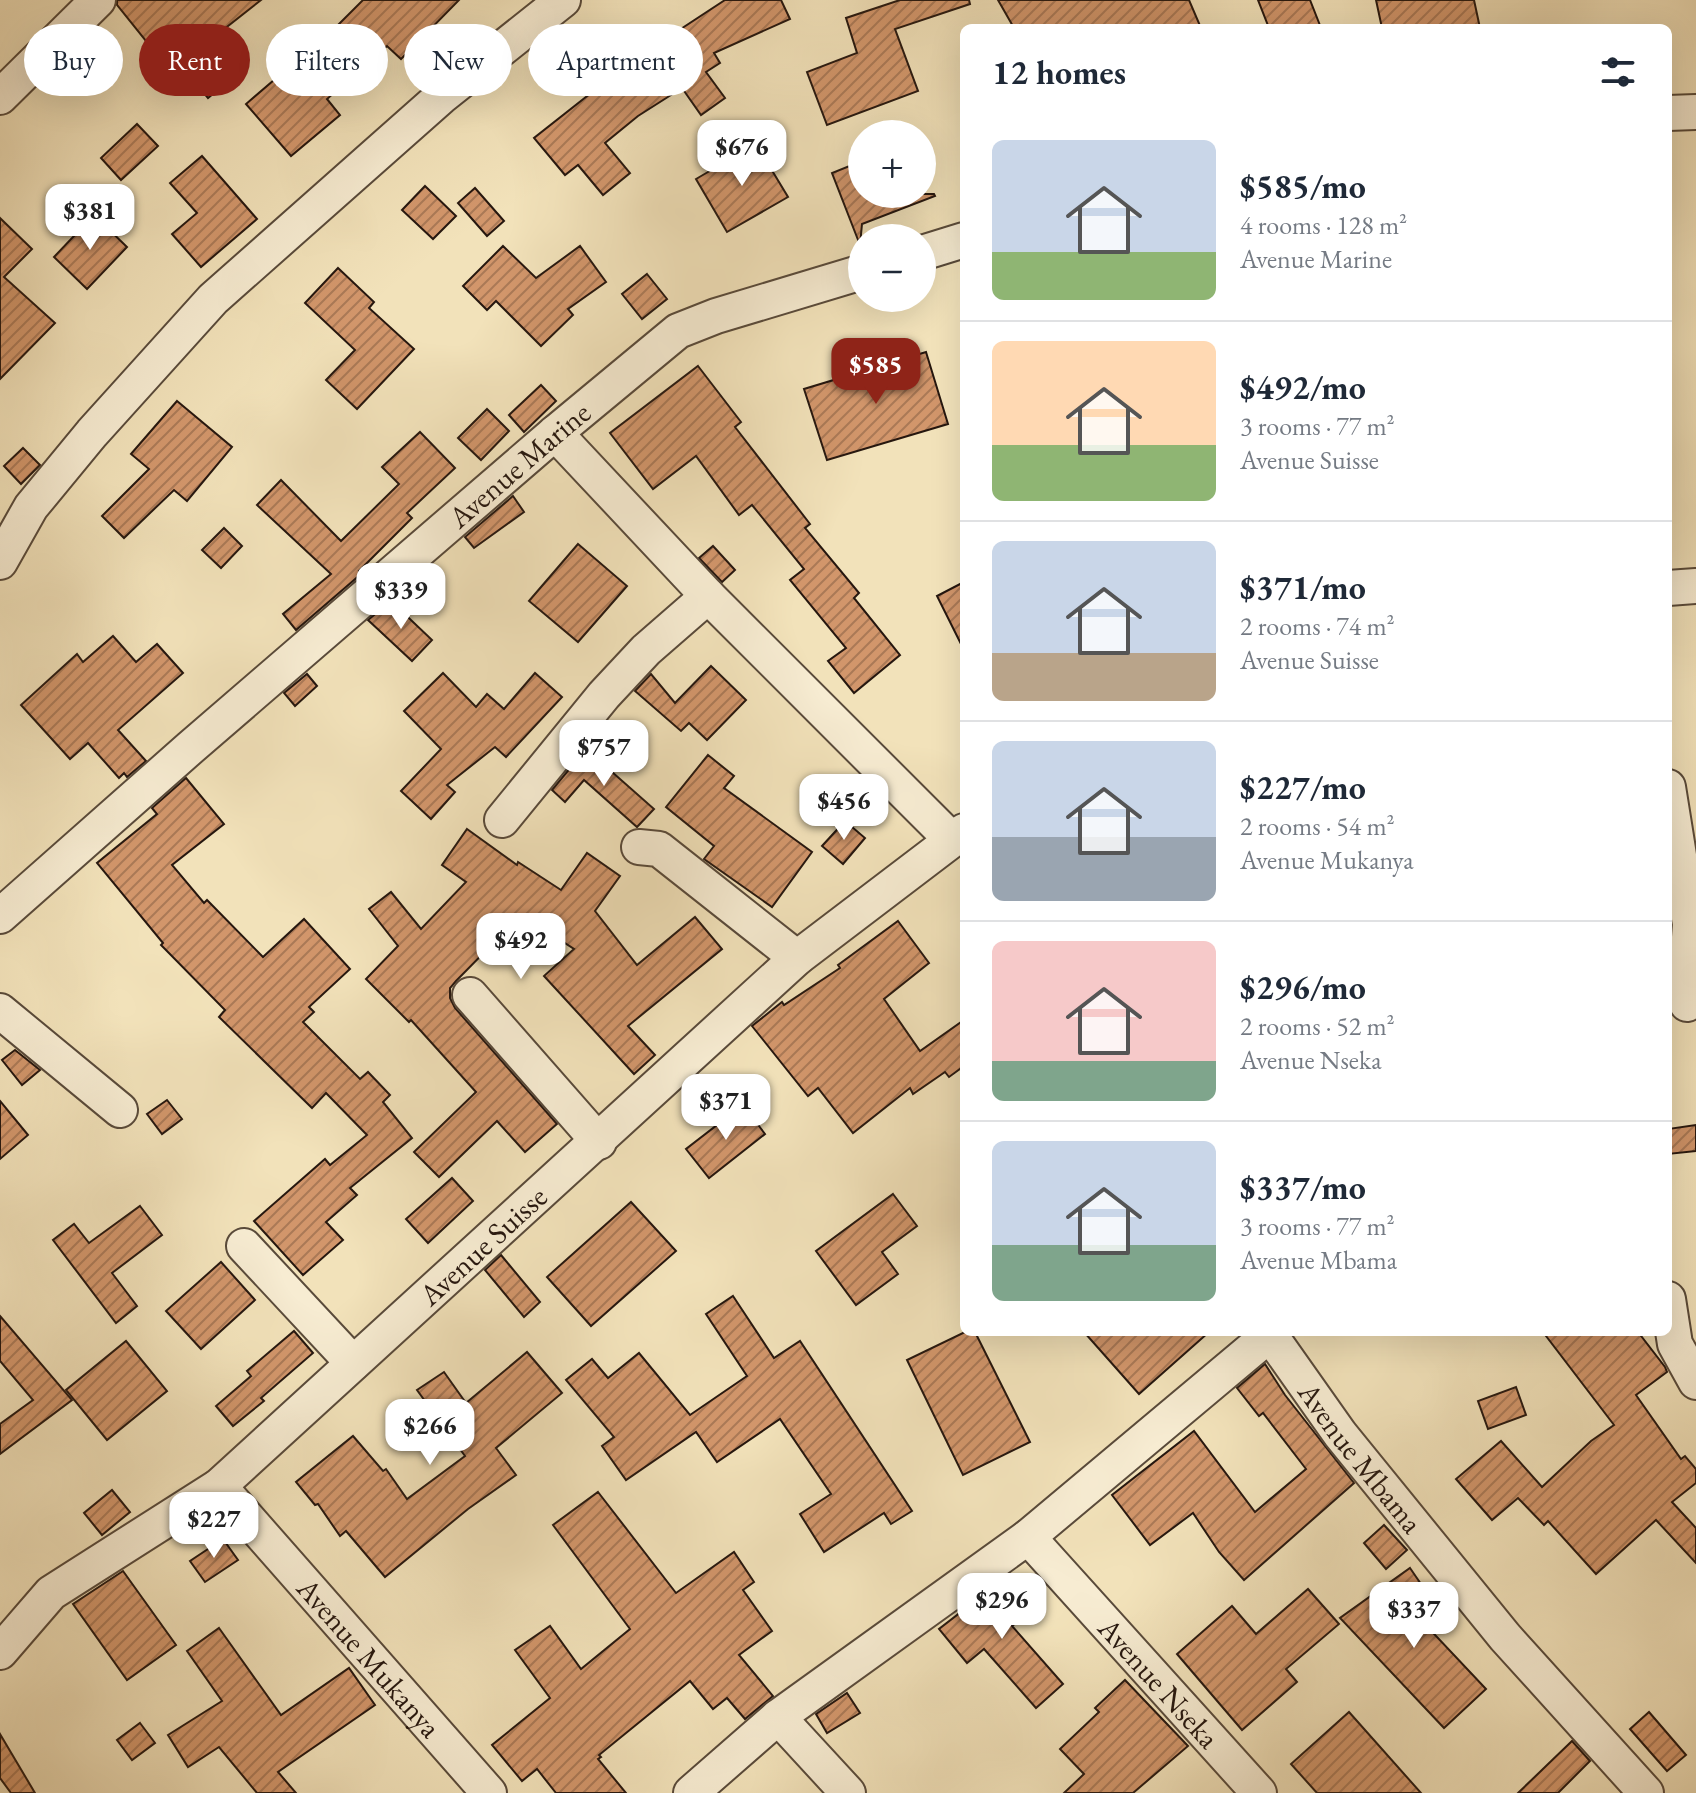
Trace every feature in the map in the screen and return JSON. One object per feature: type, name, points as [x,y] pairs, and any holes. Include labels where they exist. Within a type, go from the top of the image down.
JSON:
[{"type":"street","points":[[0,97],[98,0]]},
{"type":"street","points":[[0,562],[31,507],[92,433],[213,299],[441,97],[563,0]]},
{"type":"street","points":[[1672,113],[1696,112]]},
{"type":"street","points":[[936,249],[960,241]]},
{"type":"street","name":"Avenue Marine","points":[[0,916],[555,433],[678,331],[716,316],[848,276]]},
{"type":"street","points":[[555,433],[708,596],[958,835]]},
{"type":"street","points":[[1672,588],[1696,586]]},
{"type":"street","points":[[502,820],[604,695],[646,650],[708,596]]},
{"type":"street","points":[[1672,812],[1690,924],[1684,1004]]},
{"type":"street","name":"Avenue Suisse","points":[[0,1652],[51,1593],[219,1486],[797,958],[958,835]]},
{"type":"street","points":[[639,847],[659,849],[797,958]]},
{"type":"street","points":[[470,995],[599,1142]]},
{"type":"street","points":[[0,1011],[120,1110]]},
{"type":"street","points":[[244,1246],[353,1363]]},
{"type":"street","points":[[1672,1325],[1675,1344],[1696,1382]]},
{"type":"street","points":[[691,1793],[778,1717],[1028,1537],[1266,1336]]},
{"type":"street","name":"Avenue Mbama","points":[[1269,1336],[1340,1434],[1505,1637],[1646,1793]]},
{"type":"street","name":"Avenue Mukanya","points":[[219,1486],[489,1793]]},
{"type":"street","name":"Avenue Nseka","points":[[1028,1537],[1259,1793]]},
{"type":"street","points":[[778,1717],[848,1793]]},
{"type":"building","points":[[117,0],[261,0],[231,24],[139,24],[139,32],[117,5]]},
{"type":"building","points":[[363,0],[459,0],[435,24],[404,24],[404,56],[401,59],[388,47],[388,24],[339,24]]},
{"type":"building","points":[[725,0],[781,0],[790,19],[714,53],[720,63],[706,72],[725,98],[701,115],[688,96],[703,96],[703,24],[688,24]]},
{"type":"building","points":[[900,0],[969,0],[970,4],[895,29],[918,91],[827,125],[807,72],[857,53],[846,18]]},
{"type":"building","points":[[998,0],[1189,0],[1199,24],[1012,24]]},
{"type":"building","points":[[1258,0],[1310,0],[1319,24],[1267,24]]},
{"type":"building","points":[[1376,0],[1474,0],[1479,24],[1381,24]]},
{"type":"building","points":[[266,87],[266,96],[330,96],[327,99],[340,115],[291,156],[246,104]]},
{"type":"building","points":[[587,96],[669,96],[605,143],[630,173],[603,195],[578,165],[565,175],[534,138]]},
{"type":"building","points":[[137,124],[158,146],[121,180],[101,158]]},
{"type":"building","points":[[756,144],[788,197],[727,232],[696,179]]},
{"type":"building","points":[[202,156],[257,219],[201,267],[172,234],[197,213],[170,183]]},
{"type":"building","points":[[848,167],[848,208],[904,208],[862,224],[852,224],[832,173]]},
{"type":"building","points":[[425,186],[456,216],[433,239],[402,210]]},
{"type":"building","points":[[475,188],[504,221],[487,236],[458,203]]},
{"type":"building","points":[[94,215],[127,247],[87,289],[54,257]]},
{"type":"building","points":[[0,218],[32,249],[4,277],[55,323],[0,379]]},
{"type":"building","points":[[503,246],[536,278],[580,246],[606,282],[568,309],[573,315],[541,346],[496,301],[487,310],[463,286]]},
{"type":"building","points":[[338,268],[374,302],[369,308],[414,349],[357,409],[326,380],[355,350],[305,303]]},
{"type":"building","points":[[647,274],[667,299],[642,319],[622,294]]},
{"type":"building","points":[[926,352],[948,424],[827,460],[804,389]]},
{"type":"building","points":[[698,366],[741,422],[735,427],[810,524],[805,528],[859,593],[854,598],[900,655],[854,693],[828,661],[846,648],[790,580],[804,569],[752,505],[739,515],[696,456],[653,489],[610,433]]},
{"type":"building","points":[[541,385],[556,401],[524,432],[509,415]]},
{"type":"building","points":[[177,401],[232,447],[187,501],[174,490],[124,538],[102,516],[149,469],[131,454]]},
{"type":"building","points":[[487,409],[509,431],[481,460],[458,438]]},
{"type":"building","points":[[420,432],[455,468],[407,513],[412,518],[359,571],[361,574],[296,630],[283,614],[331,574],[257,505],[281,480],[341,541],[399,484],[382,467]]},
{"type":"building","points":[[23,448],[40,465],[21,484],[4,466]]},
{"type":"building","points":[[513,496],[524,512],[474,548],[465,537]]},
{"type":"building","points":[[224,528],[242,546],[221,568],[202,550]]},
{"type":"building","points":[[578,544],[627,586],[578,642],[529,601]]},
{"type":"building","points":[[713,546],[735,570],[722,582],[699,558]]},
{"type":"building","points":[[960,584],[960,642],[937,596]]},
{"type":"building","points":[[391,601],[432,640],[412,661],[368,620]]},
{"type":"building","points":[[113,636],[136,662],[157,644],[183,673],[118,730],[146,761],[127,777],[124,773],[119,778],[88,743],[70,759],[21,705],[77,654],[83,662]]},
{"type":"building","points":[[711,666],[746,700],[707,740],[689,723],[681,731],[635,691],[651,674],[675,703]]},
{"type":"building","points":[[443,673],[476,707],[487,694],[504,709],[535,673],[562,697],[506,757],[495,747],[447,785],[455,792],[431,819],[401,791],[441,749],[404,711]]},
{"type":"building","points":[[307,674],[317,686],[295,706],[284,693]]},
{"type":"building","points":[[586,749],[654,809],[637,827],[584,780],[565,802],[552,790]]},
{"type":"building","points":[[708,755],[734,776],[724,788],[812,852],[772,907],[704,859],[714,846],[666,807]]},
{"type":"building","points":[[186,778],[224,824],[172,865],[204,903],[207,900],[263,957],[304,919],[350,969],[309,1007],[314,1012],[303,1022],[360,1079],[368,1072],[390,1095],[383,1102],[412,1138],[350,1188],[357,1195],[326,1222],[343,1240],[303,1275],[254,1221],[325,1159],[330,1165],[367,1135],[326,1093],[312,1108],[219,1017],[225,1010],[161,945],[163,943],[97,863],[157,814],[152,808]]},
{"type":"building","points":[[845,821],[865,838],[843,864],[822,846]]},
{"type":"building","points":[[467,829],[517,865],[518,862],[561,890],[587,853],[620,876],[595,911],[637,965],[695,917],[722,949],[628,1026],[655,1055],[634,1074],[544,976],[574,949],[521,915],[450,988],[450,998],[455,1008],[557,1124],[525,1152],[497,1121],[439,1177],[414,1152],[476,1092],[411,1020],[409,1022],[366,979],[398,946],[369,909],[391,892],[421,929],[466,882],[442,865]]},
{"type":"building","points":[[898,921],[929,963],[884,999],[920,1051],[960,1023],[960,1069],[949,1077],[945,1072],[913,1094],[910,1088],[853,1133],[818,1088],[808,1096],[752,1026],[782,1002],[784,1005],[840,968],[838,965]]},
{"type":"building","points":[[15,1050],[40,1070],[22,1085],[2,1060]]},
{"type":"building","points":[[167,1100],[182,1119],[162,1134],[147,1114]]},
{"type":"building","points":[[0,1101],[28,1135],[0,1159]]},
{"type":"building","points":[[743,1105],[765,1134],[709,1178],[686,1149]]},
{"type":"building","points":[[1696,1125],[1696,1151],[1672,1154],[1672,1128]]},
{"type":"building","points":[[452,1178],[473,1201],[428,1243],[406,1219]]},
{"type":"building","points":[[893,1194],[917,1226],[882,1252],[898,1274],[856,1305],[816,1251]]},
{"type":"building","points":[[631,1202],[676,1251],[591,1326],[547,1277]]},
{"type":"building","points":[[140,1206],[162,1235],[112,1273],[137,1306],[116,1323],[53,1240],[74,1224],[89,1243]]},
{"type":"building","points":[[501,1255],[540,1302],[524,1317],[485,1270]]},
{"type":"building","points":[[221,1262],[255,1300],[201,1349],[166,1311]]},
{"type":"building","points":[[733,1296],[774,1358],[800,1341],[912,1511],[891,1524],[884,1513],[824,1552],[800,1514],[831,1494],[780,1419],[717,1462],[696,1432],[626,1480],[602,1446],[614,1437],[566,1380],[592,1359],[608,1378],[639,1353],[690,1415],[747,1376],[706,1314]]},
{"type":"building","points":[[0,1316],[72,1400],[0,1454],[0,1424],[33,1400],[0,1361]]},
{"type":"building","points":[[294,1331],[313,1353],[261,1398],[264,1401],[233,1426],[216,1406],[251,1376],[247,1371]]},
{"type":"building","points":[[960,1334],[977,1336],[1030,1442],[963,1475],[907,1360]]},
{"type":"building","points":[[1088,1336],[1204,1336],[1139,1394]]},
{"type":"building","points":[[1546,1336],[1641,1336],[1665,1367],[1667,1372],[1636,1395],[1681,1459],[1685,1456],[1696,1469],[1696,1483],[1672,1502],[1696,1528],[1696,1563],[1656,1520],[1596,1574],[1548,1521],[1544,1525],[1518,1498],[1492,1520],[1456,1479],[1501,1441],[1542,1487],[1591,1441],[1614,1425]]},
{"type":"building","points":[[126,1341],[167,1391],[107,1440],[66,1390]]},
{"type":"building","points":[[527,1352],[562,1393],[496,1448],[516,1475],[468,1509],[385,1577],[346,1531],[340,1536],[318,1504],[315,1505],[296,1482],[353,1436],[383,1471],[386,1469],[407,1499],[465,1456],[417,1390],[444,1372],[466,1403]]},
{"type":"building","points":[[1265,1364],[1285,1395],[1354,1483],[1244,1580],[1219,1552],[1193,1513],[1150,1545],[1112,1495],[1194,1431],[1255,1512],[1306,1469],[1263,1413],[1259,1416],[1237,1388]]},
{"type":"building","points":[[1516,1387],[1526,1415],[1488,1429],[1478,1401]]},
{"type":"building","points":[[112,1490],[130,1512],[102,1535],[84,1513]]},
{"type":"building","points":[[598,1492],[676,1593],[734,1552],[754,1582],[743,1590],[772,1631],[739,1655],[773,1696],[745,1719],[727,1698],[713,1709],[690,1681],[599,1755],[601,1757],[598,1759],[626,1793],[556,1793],[537,1769],[522,1781],[492,1745],[550,1698],[515,1650],[550,1626],[581,1669],[630,1629],[553,1525]]},
{"type":"building","points":[[1384,1525],[1407,1550],[1386,1569],[1364,1543]]},
{"type":"building","points":[[223,1539],[238,1560],[205,1582],[190,1561]]},
{"type":"building","points":[[1410,1568],[1423,1587],[1403,1601],[1486,1689],[1444,1728],[1340,1618]]},
{"type":"building","points":[[123,1571],[176,1645],[127,1680],[73,1604]]},
{"type":"building","points":[[1005,1578],[1032,1611],[1012,1626],[1063,1684],[1036,1708],[984,1649],[967,1663],[939,1629]]},
{"type":"building","points":[[1308,1589],[1339,1624],[1286,1669],[1297,1682],[1242,1730],[1177,1654],[1232,1606],[1256,1634]]},
{"type":"building","points":[[219,1628],[281,1715],[349,1668],[375,1705],[278,1772],[296,1793],[257,1793],[219,1747],[188,1767],[168,1735],[222,1701],[187,1651]]},
{"type":"building","points":[[1125,1680],[1188,1746],[1133,1793],[1064,1793],[1084,1774],[1060,1749],[1099,1712],[1095,1708]]},
{"type":"building","points":[[847,1693],[860,1713],[827,1733],[816,1714]]},
{"type":"building","points":[[1349,1712],[1421,1793],[1317,1793],[1291,1764]]},
{"type":"building","points":[[1649,1712],[1686,1755],[1667,1771],[1630,1729]]},
{"type":"building","points":[[140,1723],[155,1743],[132,1760],[117,1740]]},
{"type":"building","points":[[0,1734],[35,1793],[11,1793],[0,1778]]},
{"type":"building","points":[[1572,1741],[1590,1761],[1558,1793],[1518,1793]]}]
